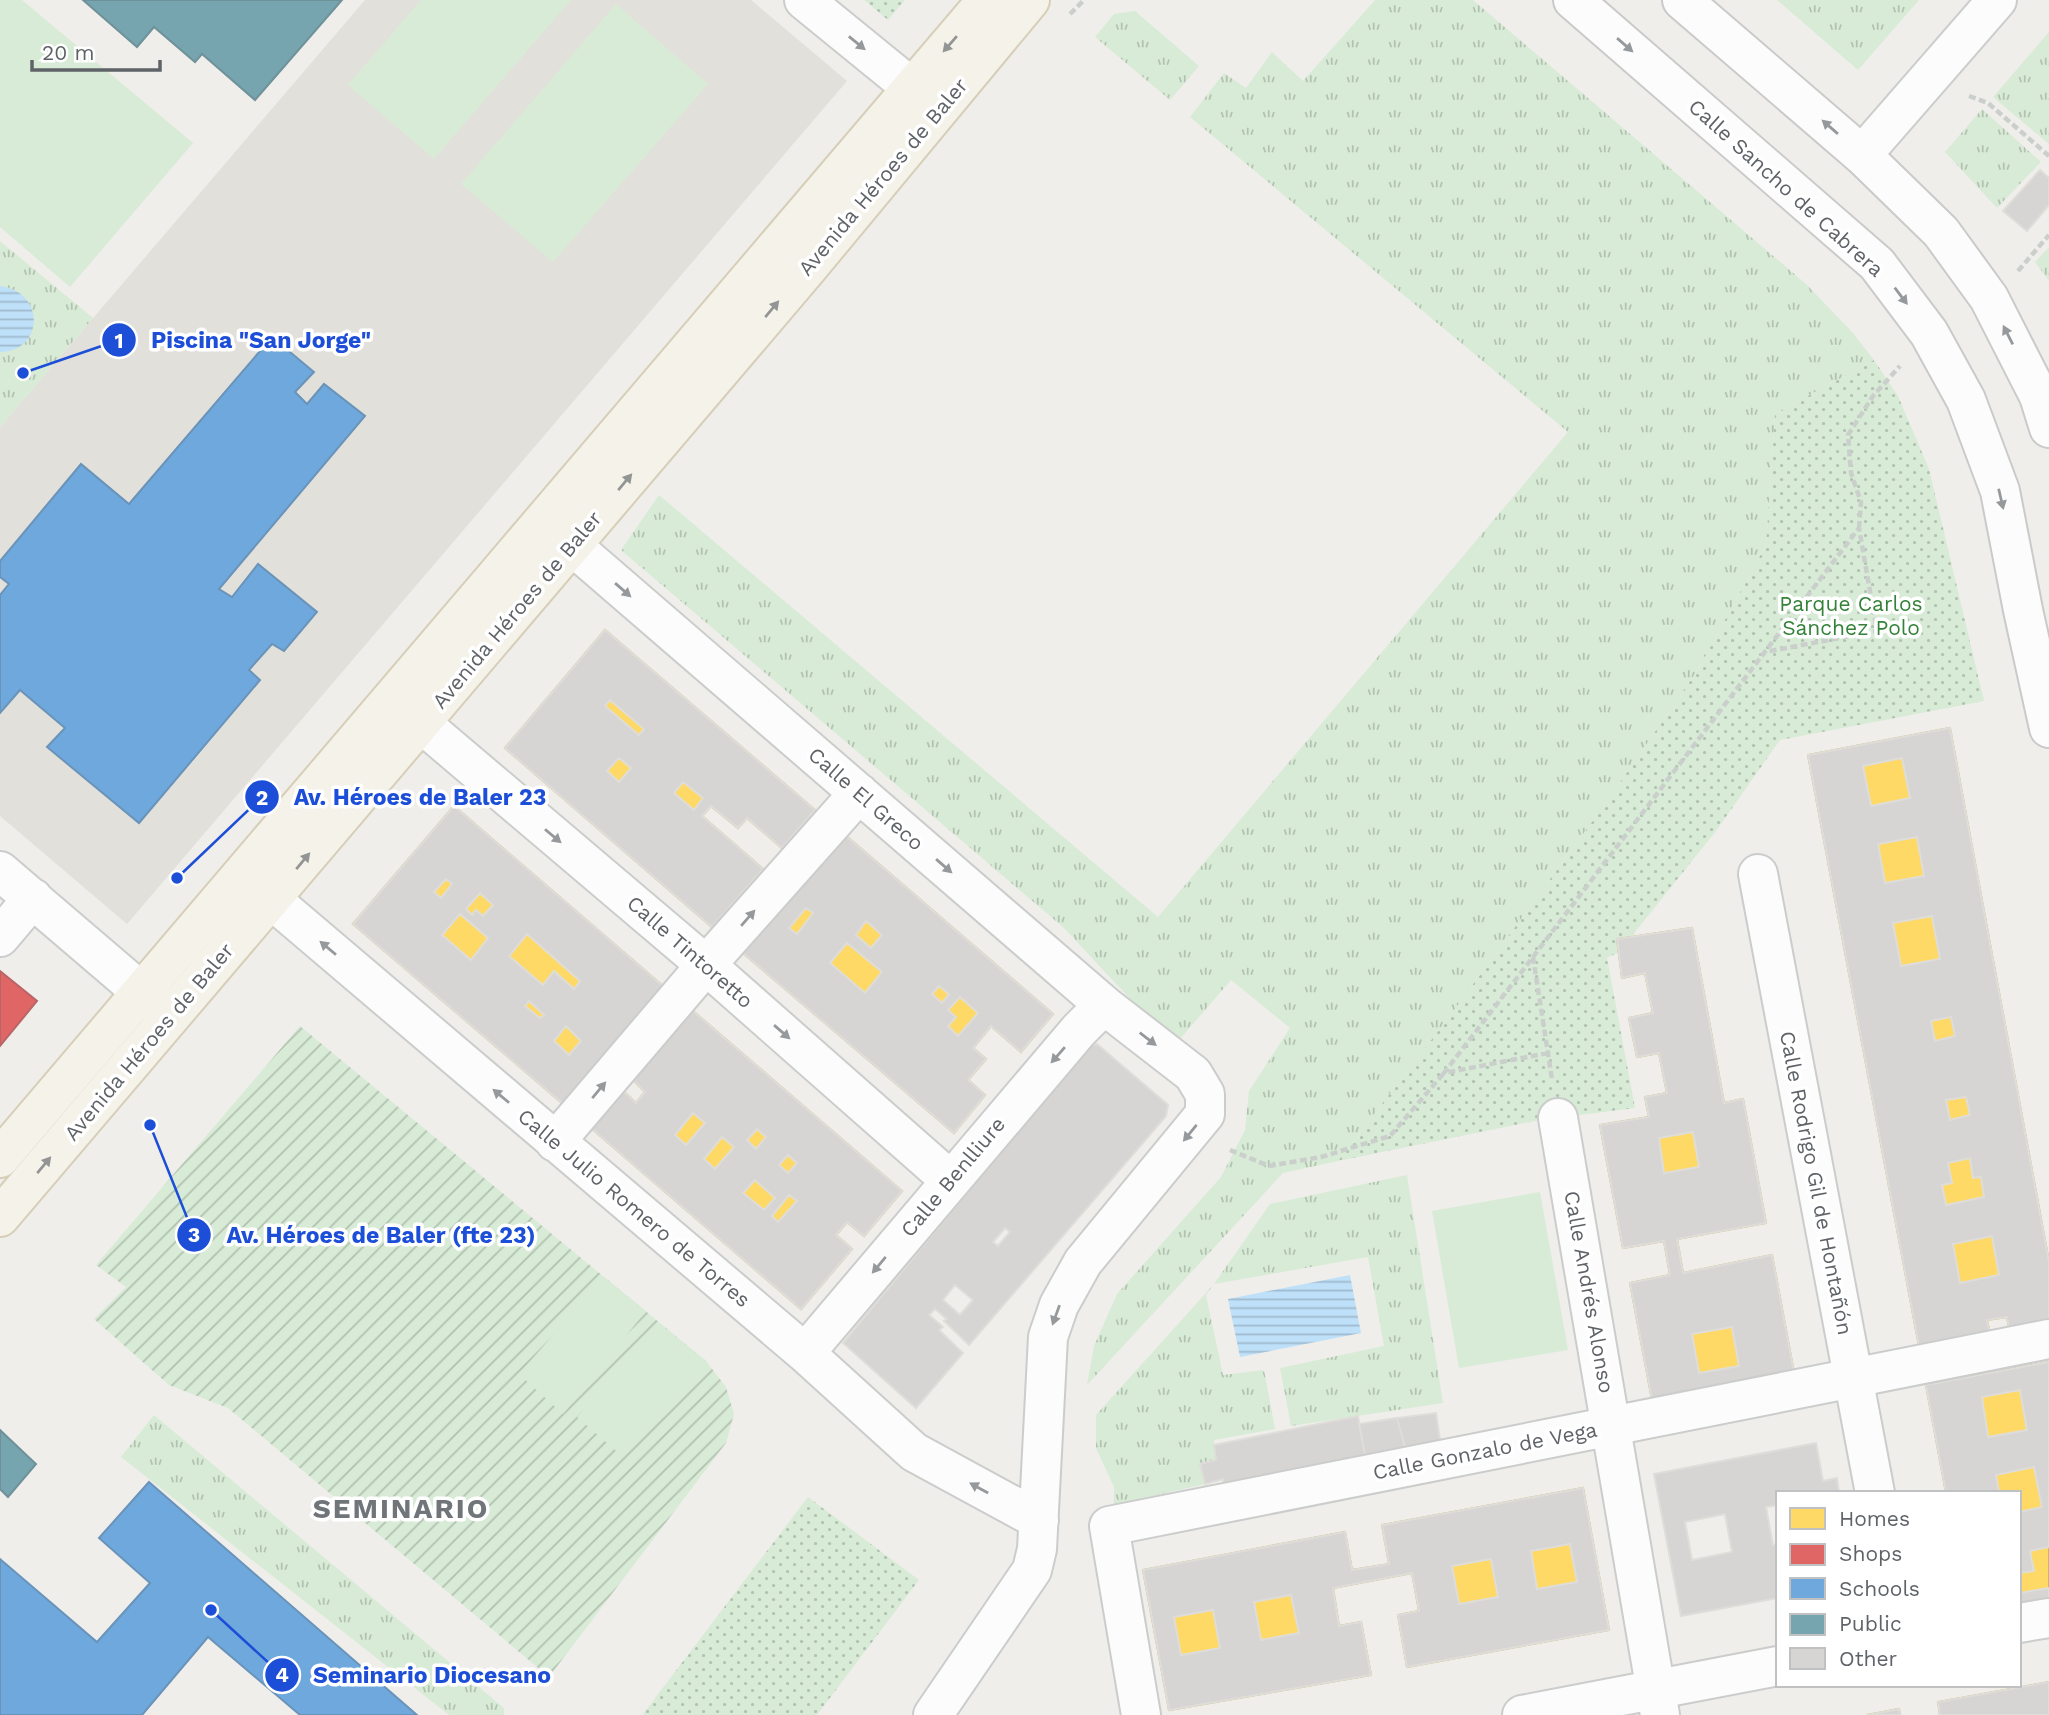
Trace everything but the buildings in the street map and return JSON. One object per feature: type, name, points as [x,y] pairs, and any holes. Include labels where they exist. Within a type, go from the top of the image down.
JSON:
[{"type":"main road","name":"Avenida Héroes de Baler","points":[[0,1217],[156,1005],[257,887],[392,698],[987,0]]},
{"type":"main road","name":"Avenida Héroes de Baler","points":[[257,887],[423,726],[1030,0]]},
{"type":"main road","name":"Avenida Héroes de Baler","points":[[0,1158],[156,1005]]},
{"type":"street","points":[[804,0],[912,88]]},
{"type":"street","name":"Calle Sancho de Cabrera","points":[[1573,0],[1877,264],[1929,333],[1966,400],[2000,491],[2049,728]]},
{"type":"street","points":[[1682,0],[1862,155],[1941,232],[1989,298],[2039,397],[2049,428]]},
{"type":"street","points":[[1862,155],[1997,0]]},
{"type":"street","name":"Calle El Greco","points":[[543,521],[1104,1005],[1193,1074],[1205,1094],[1205,1114],[1190,1133]]},
{"type":"street","name":"Calle Tintoretto","points":[[392,698],[706,965],[950,1180]]},
{"type":"street","points":[[555,1142],[706,965],[859,793]]},
{"type":"street","points":[[0,871],[156,1005]]},
{"type":"street","name":"Calle Rodrigo Gil de Hontañón","points":[[1758,874],[1875,1491]]},
{"type":"street","name":"Calle Julio Romero de Torres","points":[[257,887],[805,1353],[914,1452],[1039,1520]]},
{"type":"street","points":[[0,937],[33,898]]},
{"type":"street","name":"Calle Benlliure","points":[[805,1353],[950,1180],[1079,1030],[1104,1005]]},
{"type":"street","name":"Calle Andrés Alonso","points":[[1558,1118],[1658,1702]]},
{"type":"street","points":[[933,1715],[1032,1570],[1039,1520],[1048,1337],[1059,1305],[1083,1262],[1190,1133]]},
{"type":"street","name":"Calle Gonzalo de Vega","points":[[1141,1715],[1109,1526],[2049,1339]]},
{"type":"street","points":[[2021,1623],[2049,1618]]},
{"type":"street","points":[[1522,1715],[1658,1702],[1776,1667]]},
{"type":"path","points":[[1927,80],[1988,103],[2049,156]]},
{"type":"path","points":[[1765,652],[1877,631],[1859,528],[1861,502],[1851,473],[1848,435],[1873,396],[1929,333]]},
{"type":"path","points":[[1190,1133],[1269,1166],[1321,1157],[1390,1136],[1444,1073],[1859,528]]},
{"type":"path","points":[[1533,957],[1558,1118]]},
{"type":"path","points":[[1444,1073],[1549,1053]]},
{"type":"shaded area","points":[[365,0],[751,0],[847,81],[127,924],[0,816],[0,427]]},
{"type":"green space","points":[[0,0],[22,0],[193,143],[70,287],[0,227]]},
{"type":"green space","points":[[421,0],[571,0],[434,159],[348,85]]},
{"type":"green space","points":[[864,0],[905,0],[888,20]]},
{"type":"green space","points":[[1375,0],[1473,0],[1806,284],[1853,333],[1874,360],[1775,414],[1766,545],[1697,671],[1608,800],[1449,1017],[1338,1161],[1283,1173],[1087,1385],[1094,1346],[1117,1294],[1221,1177],[1245,1130],[1249,1091],[1290,1028],[1231,980],[1174,1046],[1064,928],[621,550],[659,495],[1158,917],[1568,432],[1190,117],[1224,73],[1246,88],[1272,52],[1303,81]]},
{"type":"green space","points":[[1777,0],[1919,0],[1858,70]]},
{"type":"green space","points":[[616,4],[708,84],[553,262],[461,184]]},
{"type":"green space","points":[[1135,11],[1199,66],[1170,100],[1095,37],[1114,14]]},
{"type":"green space","points":[[2049,32],[2049,144],[1993,97]]},
{"type":"green space","points":[[1982,109],[2041,162],[1997,208],[1945,152]]},
{"type":"green space","points":[[0,241],[93,318],[0,427]]},
{"type":"green space","points":[[2049,247],[2049,281],[2035,262]]},
{"type":"green space","name":"Parque Carlos Sánchez Polo","points":[[1874,360],[1898,396],[1929,469],[1984,701],[1780,740],[1716,831],[1619,952],[1607,958],[1635,1108],[1540,1120],[1338,1161],[1449,1017],[1608,800],[1697,671],[1766,545],[1775,414]]},
{"type":"green space","points":[[300,1026],[706,1361],[726,1387],[734,1414],[726,1443],[549,1677],[228,1408],[169,1385],[94,1319],[126,1287],[96,1265]]},
{"type":"green space","points":[[1407,1175],[1443,1403],[1291,1426],[1280,1368],[1384,1346],[1368,1257],[1214,1284],[1270,1204]]},
{"type":"green space","points":[[1540,1192],[1568,1350],[1459,1368],[1432,1211]]},
{"type":"green space","points":[[604,1277],[646,1311],[563,1414],[519,1374]]},
{"type":"green space","points":[[1214,1284],[1206,1295],[1223,1375],[1264,1370],[1275,1429],[1214,1440],[1216,1460],[1201,1464],[1205,1484],[1114,1505],[1114,1487],[1096,1448],[1096,1415]]},
{"type":"green space","points":[[659,1323],[706,1361],[622,1456],[577,1417]]},
{"type":"green space","points":[[154,1415],[504,1708],[504,1715],[449,1715],[121,1457]]},
{"type":"green space","points":[[808,1497],[919,1580],[817,1715],[643,1714]]},
{"type":"water","points":[[0,286],[15,291],[26,299],[34,321],[25,343],[0,352]]},
{"type":"water","points":[[1350,1275],[1361,1333],[1240,1357],[1228,1299]]},
{"type":"place","name":"Piscina \"San Jorge\"","points":[[23,373]]},
{"type":"place","name":"Av. Héroes de Baler 23","points":[[177,878]]},
{"type":"place","name":"Av. Héroes de Baler (fte 23)","points":[[150,1125]]},
{"type":"place","name":"Seminario Diocesano","points":[[211,1610]]},
{"type":"district","name":"SEMINARIO","points":[[401,1508]]}]
